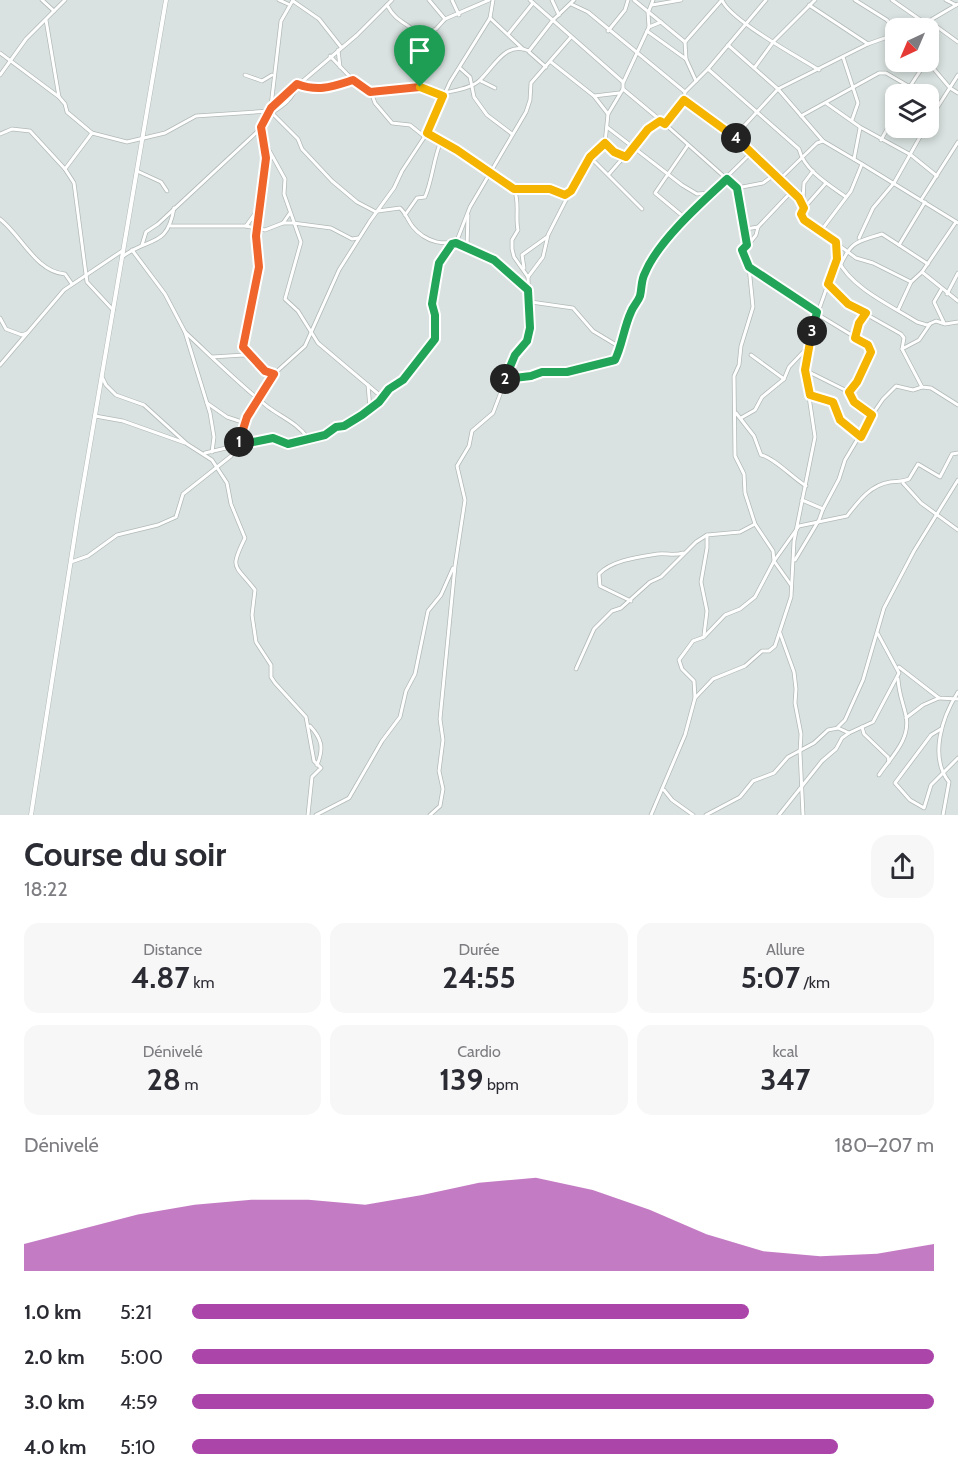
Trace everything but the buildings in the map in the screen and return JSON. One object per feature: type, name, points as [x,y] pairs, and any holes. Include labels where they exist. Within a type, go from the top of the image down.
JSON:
[{"type":"main road","points":[[31,815],[122,251],[166,0]]},
{"type":"street","points":[[42,0],[54,11]]},
{"type":"street","points":[[0,75],[9,59],[65,0]]},
{"type":"street","points":[[279,0],[289,4]]},
{"type":"street","points":[[341,68],[339,48],[319,19],[293,0],[281,21],[271,111],[298,139],[302,149],[343,191],[376,212],[397,208],[404,212],[404,217],[410,226],[425,237],[439,244],[467,247],[494,260],[528,290]]},
{"type":"street","points":[[142,245],[147,232],[261,127],[271,111],[297,84],[357,35],[392,0]]},
{"type":"street","points":[[429,0],[445,19]]},
{"type":"street","points":[[452,0],[459,15]]},
{"type":"street","points":[[71,562],[88,556],[117,535],[158,525],[176,517],[183,494],[218,468],[238,445],[244,435],[244,423],[258,398],[274,374],[300,353],[339,270],[358,238],[394,188],[402,171],[426,135],[444,94],[490,18],[491,0],[445,19],[436,29],[420,36],[413,28],[404,25],[393,16],[387,4]]},
{"type":"street","points":[[552,0],[559,15]]},
{"type":"street","points":[[608,31],[625,10],[628,0]]},
{"type":"street","points":[[634,0],[685,42]]},
{"type":"street","points":[[622,82],[649,27],[648,13],[653,0]]},
{"type":"street","points":[[652,5],[661,1],[681,0]]},
{"type":"street","points":[[696,81],[686,59],[685,42],[722,0],[746,23],[819,70]]},
{"type":"street","points":[[665,124],[684,100],[685,92],[708,69],[766,0]]},
{"type":"street","points":[[755,67],[774,41],[808,4],[815,0]]},
{"type":"street","points":[[857,0],[885,19]]},
{"type":"street","points":[[892,0],[921,18]]},
{"type":"street","points":[[934,18],[957,5],[953,1],[946,0]]},
{"type":"street","points":[[509,33],[532,2],[553,20],[622,82],[624,89],[737,188],[747,245]]},
{"type":"street","points":[[529,51],[553,20],[572,2],[588,12],[608,31],[685,92]]},
{"type":"street","points":[[808,4],[868,44]]},
{"type":"street","points":[[490,18],[546,67]]},
{"type":"street","points":[[46,20],[59,97]]},
{"type":"street","points":[[649,27],[661,22]]},
{"type":"street","points":[[939,30],[958,42]]},
{"type":"street","points":[[647,31],[686,59]]},
{"type":"street","points":[[203,453],[212,453],[264,439],[273,438],[288,444],[325,435],[336,427],[348,424],[370,409],[414,368],[435,339],[435,315],[432,304],[439,263],[454,244],[468,213],[528,106],[531,83],[571,37]]},
{"type":"street","points":[[734,137],[778,88],[819,70],[868,44],[885,38]]},
{"type":"street","points":[[728,45],[778,88],[823,141],[957,222],[922,272],[911,282],[898,310]]},
{"type":"street","points":[[370,92],[420,87],[444,94],[480,80],[498,58],[523,49]]},
{"type":"street","points":[[0,53],[59,97],[65,104],[67,112],[92,133],[111,140],[128,142],[165,133],[196,116],[271,111]]},
{"type":"street","points":[[330,56],[353,80],[370,92],[375,103],[392,123],[410,125],[441,141],[514,189],[550,189],[565,195],[571,191]]},
{"type":"street","points":[[843,57],[858,103],[852,120]]},
{"type":"street","points":[[551,62],[594,96],[608,114]]},
{"type":"street","points":[[460,67],[470,77],[474,97],[487,115],[512,134]]},
{"type":"street","points":[[708,69],[799,149],[801,158],[813,171],[846,197]]},
{"type":"street","points":[[936,72],[950,88],[958,93]]},
{"type":"street","points":[[801,116],[853,86],[886,73],[905,84]]},
{"type":"street","points":[[245,75],[262,81],[274,74]]},
{"type":"street","points":[[939,105],[958,75]]},
{"type":"street","points":[[297,84],[313,90],[327,90],[353,80]]},
{"type":"street","points":[[480,80],[495,88]]},
{"type":"street","points":[[528,277],[543,257],[548,235],[590,157],[605,143],[608,114],[619,93],[624,89]]},
{"type":"street","points":[[594,96],[619,93]]},
{"type":"street","points":[[684,100],[734,137],[780,178],[799,198],[804,208]]},
{"type":"street","points":[[826,103],[881,140],[911,155],[937,176]]},
{"type":"street","points":[[609,174],[648,129],[660,121]]},
{"type":"street","points":[[607,126],[697,194],[709,193]]},
{"type":"street","points":[[261,127],[266,158],[257,228],[256,252],[259,267],[243,347],[249,357],[270,375],[274,374]]},
{"type":"street","points":[[854,159],[860,127]]},
{"type":"street","points":[[0,134],[12,129],[30,131],[65,169],[74,183],[87,282],[113,310]]},
{"type":"street","points":[[65,169],[92,133]]},
{"type":"street","points":[[881,140],[885,133]]},
{"type":"street","points":[[840,266],[847,252],[859,238],[873,208],[894,183],[920,138]]},
{"type":"street","points":[[264,141],[285,179],[284,194],[301,242],[285,298],[298,311],[310,334],[332,357],[382,397]]},
{"type":"street","points":[[404,217],[417,198],[425,197],[431,184],[433,162],[441,141]]},
{"type":"street","points":[[780,178],[823,141]]},
{"type":"street","points":[[899,244],[958,142]]},
{"type":"street","points":[[605,143],[614,152],[626,157]]},
{"type":"street","points":[[686,218],[655,193],[688,145]]},
{"type":"street","points":[[953,151],[958,155]]},
{"type":"street","points":[[505,380],[542,372],[567,372],[615,360],[618,345],[631,311],[640,298],[644,274],[686,218],[751,153]]},
{"type":"street","points":[[590,157],[642,209]]},
{"type":"street","points":[[820,232],[846,197],[862,164]]},
{"type":"street","points":[[137,171],[161,182],[167,191]]},
{"type":"street","points":[[804,208],[804,183],[813,171]]},
{"type":"street","points":[[737,188],[763,183],[774,175]]},
{"type":"street","points":[[826,183],[804,208],[801,214],[804,220],[847,252],[911,282]]},
{"type":"street","points":[[430,815],[440,806],[443,789],[439,771],[443,740],[440,719],[454,566],[465,500],[457,466],[469,446],[472,431],[479,422],[493,412],[515,355],[527,341],[531,326],[528,277],[514,257],[512,249],[512,240],[518,230],[516,213],[518,199],[514,189]]},
{"type":"street","points":[[792,191],[758,227],[756,235],[742,250],[749,267],[753,307],[741,346],[739,365],[734,376],[735,456],[744,474],[745,493],[755,524],[773,551],[774,561],[793,586]]},
{"type":"street","points":[[246,226],[260,206]]},
{"type":"street","points":[[121,258],[132,250],[164,235],[171,226],[174,208]]},
{"type":"street","points":[[171,226],[246,226],[273,229],[283,223],[290,213]]},
{"type":"street","points":[[467,247],[468,213]]},
{"type":"street","points":[[0,219],[24,242],[41,265],[64,274],[72,284]]},
{"type":"street","points":[[283,223],[331,228],[352,239],[358,238]]},
{"type":"street","points":[[746,229],[758,227]]},
{"type":"street","points":[[859,238],[882,234],[928,264]]},
{"type":"street","points":[[524,269],[522,255],[548,235]]},
{"type":"street","points":[[836,242],[837,259],[840,266],[859,284],[898,310],[917,322],[936,321],[945,324],[958,322]]},
{"type":"street","points":[[132,250],[165,294],[185,332],[207,403],[214,436],[212,453]]},
{"type":"street","points":[[0,365],[72,284],[122,251]]},
{"type":"street","points":[[695,698],[713,679],[745,666],[762,651],[769,651],[775,646],[790,606],[794,541],[799,526],[815,437],[805,370],[817,313],[837,259]]},
{"type":"street","points":[[749,267],[868,345],[871,352],[857,382],[849,392]]},
{"type":"street","points":[[922,272],[941,290],[958,301]]},
{"type":"street","points":[[947,294],[958,273]]},
{"type":"street","points":[[828,284],[848,304],[901,334],[904,338],[902,350],[922,387]]},
{"type":"street","points":[[941,290],[934,302],[945,324]]},
{"type":"street","points":[[531,302],[573,308],[592,331],[618,345]]},
{"type":"street","points":[[855,338],[859,323],[866,313]]},
{"type":"street","points":[[0,318],[6,329],[22,335],[29,332]]},
{"type":"street","points":[[902,350],[919,340],[931,323]]},
{"type":"street","points":[[185,332],[258,398],[294,422],[308,438]]},
{"type":"street","points":[[741,418],[755,410],[762,398],[784,379],[789,367],[809,347]]},
{"type":"street","points":[[751,355],[784,379]]},
{"type":"street","points":[[210,356],[249,357]]},
{"type":"street","points":[[805,370],[849,392],[854,402],[872,415]]},
{"type":"street","points":[[102,377],[116,395],[144,405],[156,413],[187,444]]},
{"type":"street","points":[[368,384],[370,409]]},
{"type":"street","points":[[794,562],[819,520],[839,479],[844,459],[861,437],[883,399],[896,386],[913,390],[922,387],[931,388],[958,405]]},
{"type":"street","points":[[810,395],[833,402],[840,420],[861,437]]},
{"type":"street","points":[[207,403],[227,417],[244,423]]},
{"type":"street","points":[[736,412],[753,436],[760,455],[770,457],[784,472],[806,486]]},
{"type":"street","points":[[95,416],[123,421],[187,444],[212,459],[227,483],[231,504],[245,538],[235,556],[236,567],[255,590],[252,615],[256,642],[271,665],[271,677],[306,717],[314,761],[321,768],[312,777],[308,815]]},
{"type":"street","points":[[651,815],[664,790],[685,735],[695,698],[694,681],[682,669],[679,660],[693,641],[704,637],[725,615],[740,609],[756,597],[774,561],[799,526],[847,516],[859,500],[872,489],[890,482],[902,482],[909,479],[918,464],[940,477],[952,454],[958,453]]},
{"type":"street","points":[[843,728],[863,680],[884,608],[936,514],[958,480]]},
{"type":"street","points":[[902,482],[921,503],[958,530]]},
{"type":"street","points":[[802,500],[823,509]]},
{"type":"street","points":[[576,669],[594,630],[612,611],[621,609],[650,582],[661,577],[684,552],[706,535],[740,532],[755,524]]},
{"type":"street","points":[[704,637],[707,611],[701,582],[707,548],[706,535]]},
{"type":"street","points":[[631,601],[600,586],[599,574],[608,564],[661,553],[676,555],[684,552]]},
{"type":"street","points":[[316,815],[349,798],[400,717],[406,691],[415,674],[428,611],[441,595],[454,566]]},
{"type":"street","points":[[779,631],[794,672],[795,703],[801,734],[803,815]]},
{"type":"street","points":[[878,634],[898,667],[939,698]]},
{"type":"street","points":[[879,776],[902,742],[906,718],[899,699],[898,667]]},
{"type":"street","points":[[779,815],[801,786],[849,733],[873,722],[898,677]]},
{"type":"street","points":[[943,815],[949,794],[949,782],[942,773],[941,729],[958,692]]},
{"type":"street","points":[[906,718],[923,705],[939,698],[956,699]]},
{"type":"street","points":[[838,728],[845,720]]},
{"type":"street","points":[[309,726],[321,742],[322,753],[317,765]]},
{"type":"street","points":[[861,726],[864,734],[888,758],[889,762]]},
{"type":"street","points":[[706,815],[740,797],[753,781],[774,773],[788,757],[800,752],[828,730],[843,728],[849,733]]},
{"type":"street","points":[[941,729],[931,735],[895,783],[910,800],[924,808],[931,785],[958,758]]},
{"type":"street","points":[[664,790],[672,800],[693,815]]},
{"type":"route","points":[[353,80],[370,92],[420,87],[443,96],[427,133],[520,191],[535,188],[550,189],[565,195],[571,191],[574,183],[586,168],[590,157],[605,143],[614,152],[626,157],[632,146],[648,129],[660,121],[665,124],[684,100],[734,137],[799,198],[804,208],[801,214],[804,220],[836,242],[837,259],[828,284],[837,296],[866,313],[859,323],[855,338],[868,345],[871,352],[857,382],[849,392],[854,402],[872,415],[861,437],[840,420],[833,402],[823,397],[810,395],[805,370],[817,312],[749,267],[742,250],[747,245],[746,229],[737,188],[727,179],[709,193],[702,204],[686,218],[649,265],[640,288],[640,298],[631,311],[618,345],[615,360],[567,372],[542,372],[505,380],[519,347],[527,341],[531,318],[528,290],[494,260],[456,243],[452,244],[439,263],[432,304],[435,315],[435,339],[403,380],[396,383],[379,402],[362,415],[344,426],[336,427],[325,435],[304,438],[288,444],[273,438],[238,445],[244,435],[244,423],[253,405],[274,374],[270,375],[265,371],[249,357],[243,347],[245,325],[250,314],[259,267],[256,236],[266,158],[261,127],[271,108],[297,84],[313,90],[327,90],[353,80]]}]
